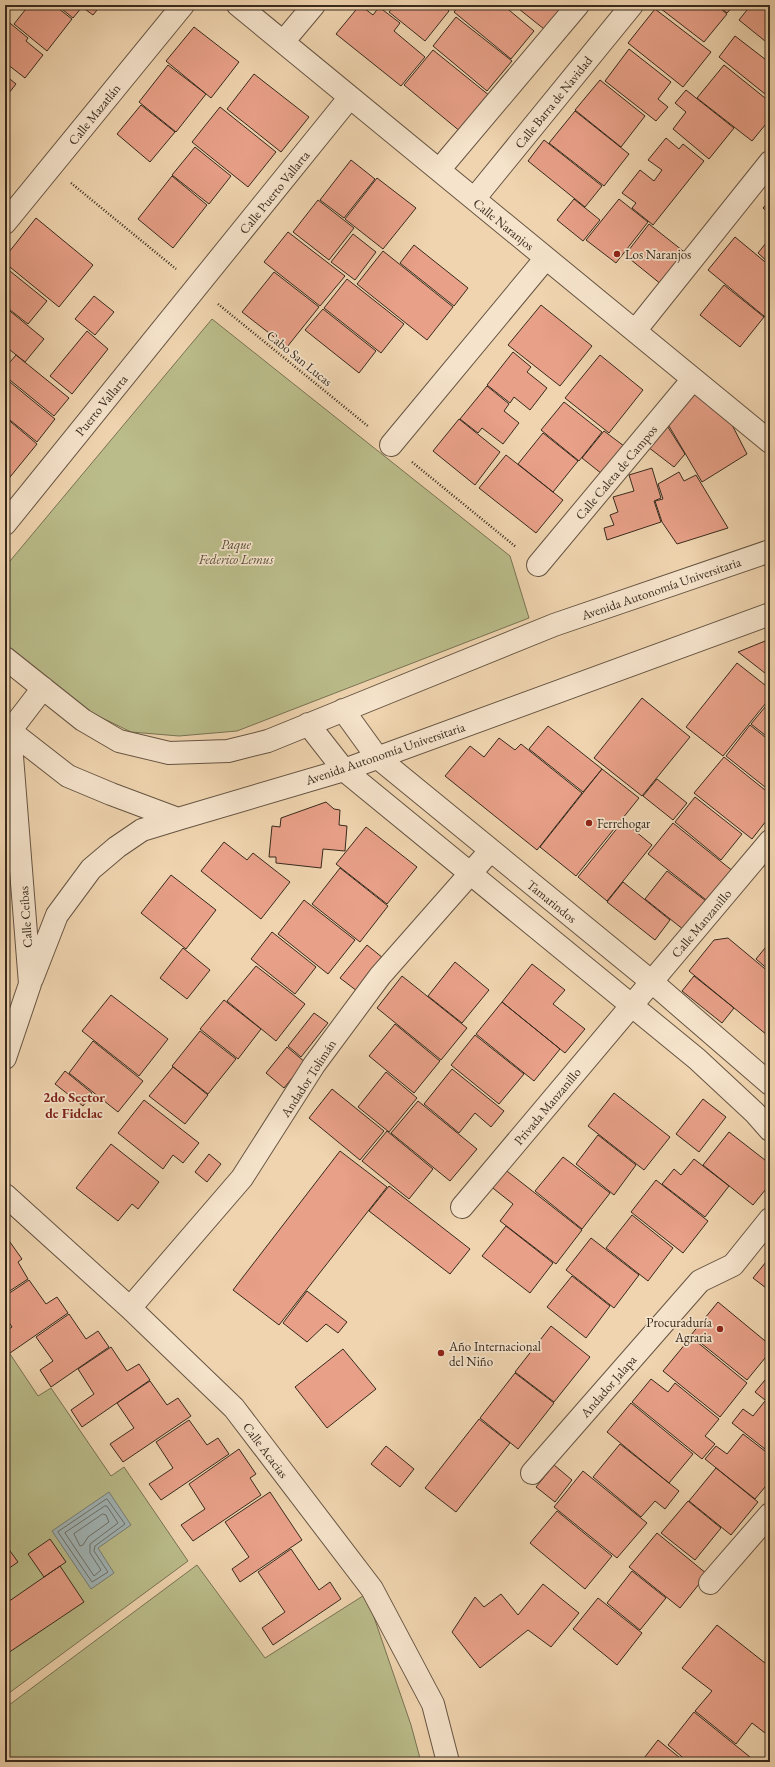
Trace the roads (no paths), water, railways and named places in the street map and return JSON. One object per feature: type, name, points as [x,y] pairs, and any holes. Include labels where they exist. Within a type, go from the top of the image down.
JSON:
[{"type":"street","name":"Calle Mazatlán","points":[[5,223],[183,5]]},
{"type":"street","name":"Calle Naranjos","points":[[238,5],[770,442]]},
{"type":"street","points":[[284,42],[314,5]]},
{"type":"street","points":[[439,170],[578,5]]},
{"type":"street","name":"Calle Barra de Navidad","points":[[474,199],[632,5]]},
{"type":"street","name":"Calle Puerto Vallarta","points":[[197,287],[350,97]]},
{"type":"street","points":[[635,331],[770,162]]},
{"type":"street","points":[[391,445],[546,258]]},
{"type":"street","name":"Puerto Vallarta","points":[[5,524],[197,287]]},
{"type":"street","name":"Calle Caleta de Campos","points":[[538,565],[693,379]]},
{"type":"street","name":"Avenida Autonomía Universitaria","points":[[5,658],[83,720],[118,742],[168,753],[228,751],[268,741],[554,625],[770,551]]},
{"type":"street","name":"Avenida Autonomía Universitaria","points":[[30,984],[57,915],[91,869],[116,847],[142,830],[178,818],[344,770],[770,614]]},
{"type":"street","points":[[43,688],[8,729],[68,776],[111,794],[178,818]]},
{"type":"street","name":"Tamarindos","points":[[343,710],[377,757],[652,982],[770,1084]]},
{"type":"street","points":[[308,724],[344,770],[697,1059],[755,1113],[770,1130]]},
{"type":"street","name":"Calle Ceibas","points":[[5,1058],[30,984],[8,729]]},
{"type":"street","name":"Calle Manzanillo","points":[[632,1005],[770,841]]},
{"type":"street","name":"Andador Tolimán","points":[[130,1308],[242,1178],[314,1065],[380,976],[490,851]]},
{"type":"street","name":"Privada Manzanillo","points":[[462,1207],[632,1005]]},
{"type":"street","name":"Calle Acacias","points":[[5,1195],[130,1308],[234,1408],[372,1590],[433,1704],[448,1762]]},
{"type":"street","name":"Andador Jalapa","points":[[532,1473],[700,1281],[733,1264],[770,1219]]},
{"type":"street","points":[[710,1583],[770,1514]]},
{"type":"water","points":[[109,1492],[131,1525],[98,1548],[114,1573],[91,1589],[52,1531]]},
{"type":"place","name":"Los Naranjos","points":[[617,254]]},
{"type":"place","name":"Ferrehogar","points":[[589,823]]},
{"type":"place","name":"Procuraduría Agraria","points":[[720,1329]]},
{"type":"place","name":"Año Internacional del Niño","points":[[441,1353]]},
{"type":"district","name":"2do Sector de Fidelac","points":[[74,1106]]},
{"type":"park label","name":"Paque Federico Lemus","points":[[236,552]]}]
